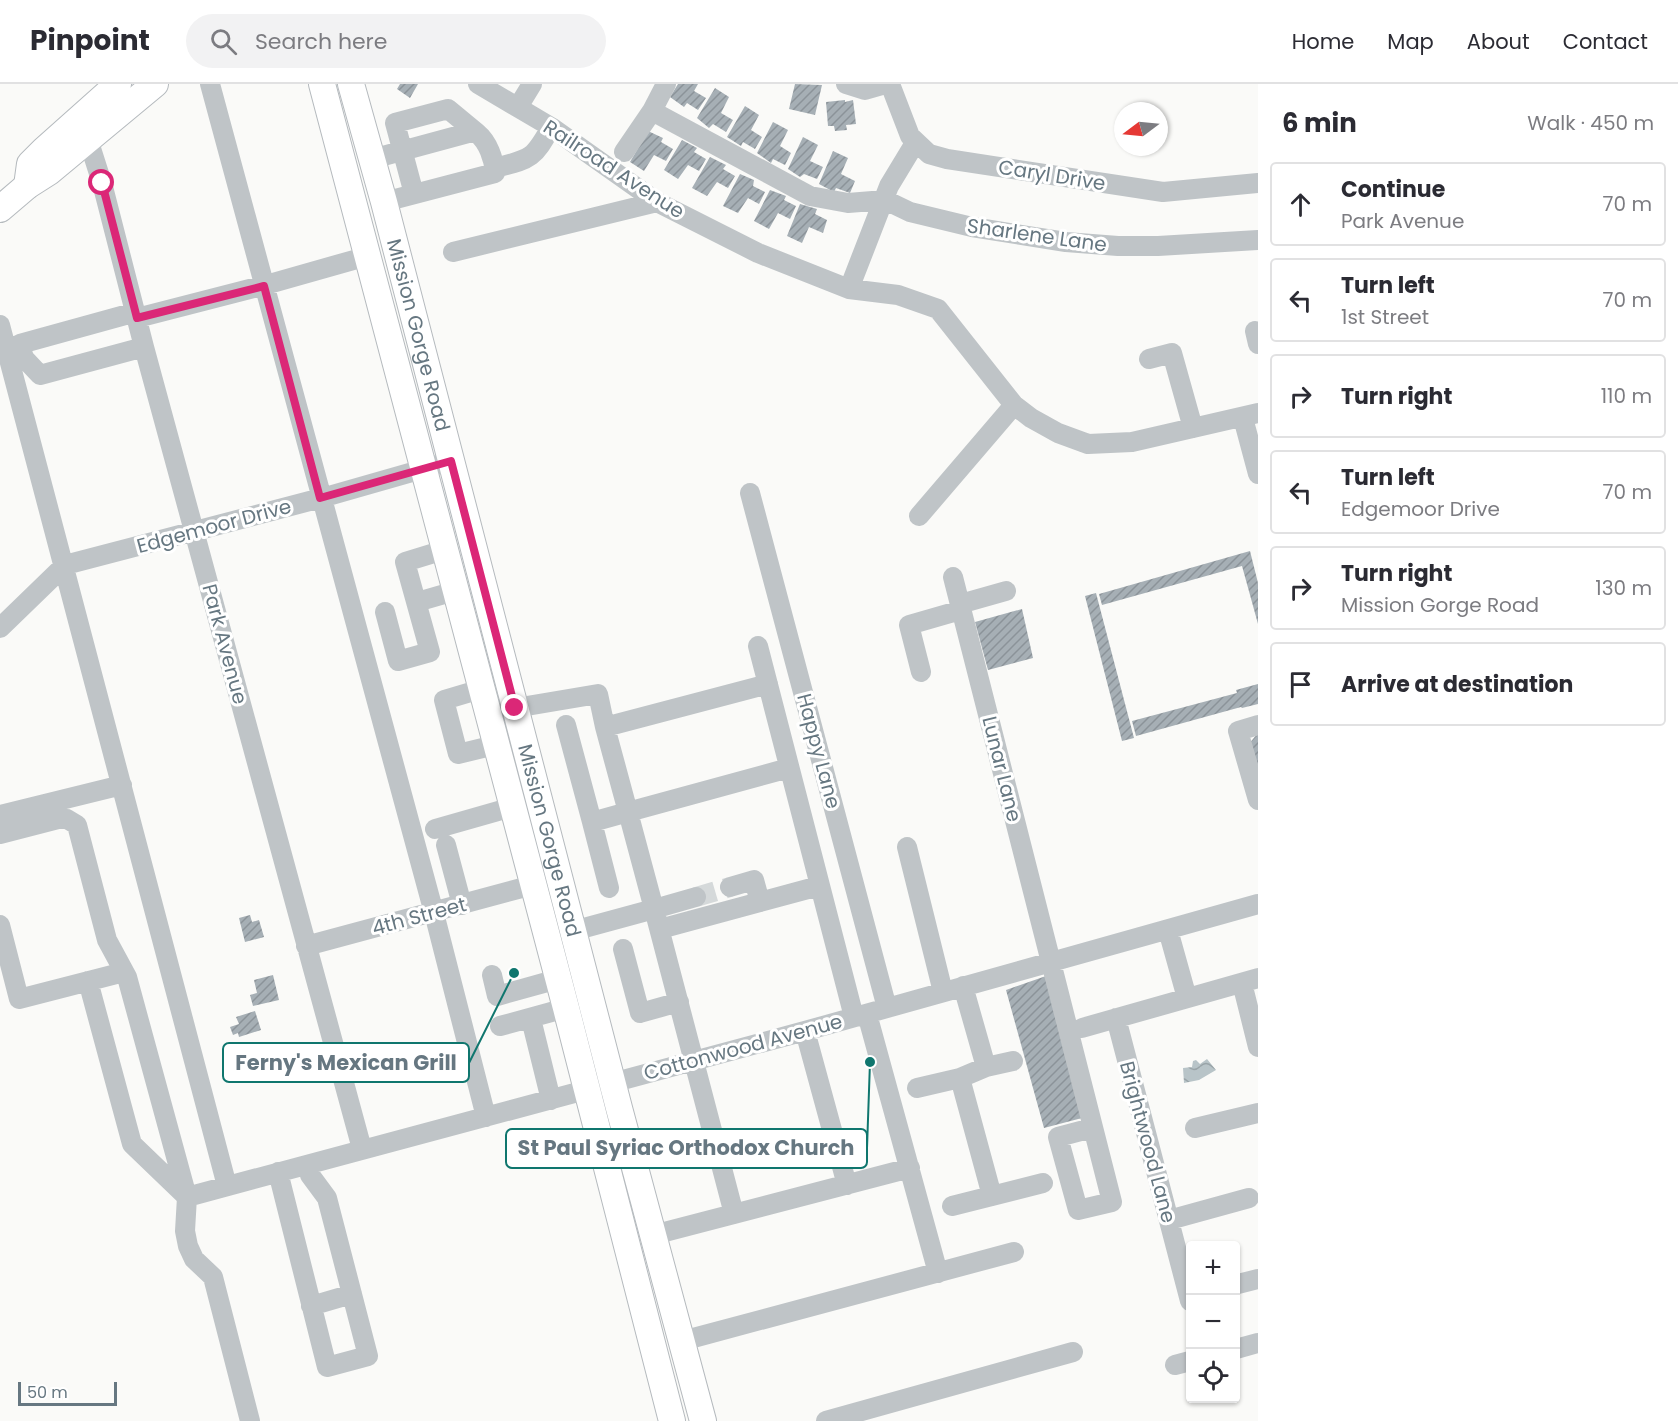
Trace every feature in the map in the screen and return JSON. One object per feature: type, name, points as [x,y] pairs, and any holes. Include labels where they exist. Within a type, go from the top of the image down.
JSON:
[{"type":"main road","points":[[0,209],[27,186],[49,172],[155,84]]},
{"type":"main road","name":"Mission Gorge Road","points":[[322,84],[566,1008],[672,1421]]},
{"type":"main road","name":"Mission Gorge Road","points":[[351,84],[384,202],[703,1421]]},
{"type":"main road","points":[[27,186],[30,164],[113,86]]},
{"type":"street","points":[[210,84],[320,498],[434,913],[486,1117]]},
{"type":"street","name":"Railroad Avenue","points":[[478,84],[551,127],[657,201],[758,253],[849,289],[898,295],[938,309],[1014,405],[1031,418],[1058,433],[1088,444],[1132,442],[1250,415]]},
{"type":"street","points":[[518,107],[532,84]]},
{"type":"street","points":[[624,152],[652,111],[666,84]]},
{"type":"street","points":[[846,84],[866,90],[888,84],[915,143],[889,186],[849,289]]},
{"type":"street","points":[[384,202],[414,194],[495,172],[487,145],[448,109],[395,123],[414,194]]},
{"type":"street","points":[[652,111],[810,196],[848,203],[885,200]]},
{"type":"street","points":[[495,168],[533,156],[539,150],[551,127]]},
{"type":"street","points":[[372,159],[468,133],[477,134]]},
{"type":"street","name":"Park Avenue","points":[[88,139],[102,183],[144,347],[362,1149]]},
{"type":"street","name":"Caryl Drive","points":[[915,143],[929,154],[947,159],[1162,192],[1258,183]]},
{"type":"street","name":"Sharlene Lane","points":[[885,200],[910,212],[972,227],[1066,242],[1158,246],[1258,240]]},
{"type":"street","points":[[453,252],[657,201]]},
{"type":"street","points":[[144,347],[40,375],[24,358],[20,344],[264,286],[368,256]]},
{"type":"street","points":[[0,325],[227,1186]]},
{"type":"street","points":[[1149,359],[1172,353],[1194,428]]},
{"type":"street","points":[[920,516],[1014,405]]},
{"type":"street","points":[[1250,415],[1258,474]]},
{"type":"street","name":"Edgemoor Drive","points":[[0,628],[65,565],[451,461]]},
{"type":"street","name":"Happy Lane","points":[[750,493],[887,1008]]},
{"type":"street","points":[[385,612],[398,661],[430,652],[405,562],[444,550]]},
{"type":"street","name":"Lunar Lane","points":[[953,577],[1092,1128]]},
{"type":"street","points":[[417,602],[455,591]]},
{"type":"street","points":[[921,672],[909,625],[1006,591]]},
{"type":"street","points":[[758,646],[819,886],[910,1168],[938,1273]]},
{"type":"street","points":[[605,726],[768,684]]},
{"type":"street","points":[[481,689],[444,700],[458,754],[495,745]]},
{"type":"street","points":[[515,708],[598,694],[734,1214]]},
{"type":"street","points":[[567,725],[609,888]]},
{"type":"street","points":[[1258,725],[1238,731],[1258,800]]},
{"type":"street","points":[[592,822],[789,768]]},
{"type":"street","points":[[0,815],[122,785]]},
{"type":"street","points":[[435,829],[512,807]]},
{"type":"street","points":[[0,834],[58,819],[73,821],[79,832],[107,940],[128,977],[187,1197],[185,1231],[188,1246],[194,1259],[213,1277],[250,1421]]},
{"type":"street","points":[[446,846],[462,905]]},
{"type":"street","points":[[907,847],[943,992]]},
{"type":"street","points":[[730,886],[754,880],[760,902]]},
{"type":"street","name":"4th Street","points":[[306,946],[533,885]]},
{"type":"street","points":[[660,929],[819,886]]},
{"type":"street","points":[[573,931],[696,897]]},
{"type":"street","name":"Cottonwood Avenue","points":[[187,1197],[805,1031],[1258,904]]},
{"type":"street","points":[[0,925],[19,999],[124,972]]},
{"type":"street","points":[[1168,930],[1187,998]]},
{"type":"street","points":[[623,949],[640,1013],[679,1002]]},
{"type":"street","points":[[492,975],[497,996],[558,979]]},
{"type":"street","points":[[88,981],[132,1144],[187,1197]]},
{"type":"street","points":[[1082,1028],[1250,981],[1258,1047]]},
{"type":"street","points":[[963,986],[986,1067]]},
{"type":"street","points":[[500,1026],[566,1008]]},
{"type":"street","name":"Brightwood Lane","points":[[1116,1018],[1189,1295]]},
{"type":"street","points":[[531,1019],[551,1100]]},
{"type":"street","points":[[805,1031],[847,1185]]},
{"type":"street","points":[[917,1088],[960,1078],[986,1067],[1013,1061]]},
{"type":"street","points":[[960,1078],[992,1196]]},
{"type":"street","points":[[1195,1128],[1258,1113]]},
{"type":"street","points":[[278,1172],[327,1367],[368,1356],[327,1198],[310,1175],[308,1165]]},
{"type":"street","points":[[653,1235],[910,1168]]},
{"type":"street","points":[[952,1206],[1043,1183]]},
{"type":"street","points":[[1169,1220],[1249,1198]]},
{"type":"street","points":[[682,1341],[1014,1252]]},
{"type":"street","points":[[1240,1284],[1258,1279]]},
{"type":"street","points":[[311,1306],[352,1294]]},
{"type":"street","points":[[1240,1348],[1258,1343]]},
{"type":"street","points":[[826,1421],[1074,1352]]},
{"type":"water","points":[[1207,1059],[1216,1070],[1199,1080],[1184,1083],[1183,1068],[1192,1067],[1193,1061],[1196,1060],[1200,1064]]},
{"type":"building","points":[[400,84],[418,84],[410,98],[397,89]]},
{"type":"building","points":[[678,84],[698,84],[694,91],[706,98],[698,110],[687,103],[684,107],[670,97]]},
{"type":"building","points":[[795,84],[822,85],[815,115],[789,109]]},
{"type":"building","points":[[715,88],[729,97],[721,113],[733,120],[726,132],[713,124],[709,128],[697,118]]},
{"type":"building","points":[[845,100],[845,102],[853,100],[856,124],[846,125],[847,130],[835,131],[834,126],[828,126],[826,102]]},
{"type":"building","points":[[745,106],[759,115],[751,130],[762,137],[755,149],[743,142],[741,146],[727,137]]},
{"type":"building","points":[[773,122],[788,130],[780,146],[791,153],[785,165],[773,159],[771,163],[757,153]]},
{"type":"building","points":[[648,131],[663,138],[661,142],[673,149],[666,161],[654,155],[644,171],[630,162]]},
{"type":"building","points":[[803,137],[818,145],[810,161],[823,167],[817,179],[804,174],[800,177],[788,169]]},
{"type":"building","points":[[682,140],[697,148],[694,152],[706,159],[699,171],[688,165],[678,179],[664,170]]},
{"type":"building","points":[[833,151],[848,158],[841,174],[855,181],[850,193],[836,188],[834,192],[819,184]]},
{"type":"building","points":[[710,157],[726,165],[723,169],[735,176],[728,188],[717,182],[707,196],[692,188]]},
{"type":"building","points":[[740,174],[754,180],[753,186],[765,192],[759,204],[748,198],[738,213],[723,206]]},
{"type":"building","points":[[770,190],[786,196],[784,200],[796,206],[790,219],[778,213],[769,229],[754,221]]},
{"type":"building","points":[[800,204],[817,209],[815,214],[827,220],[823,233],[809,227],[802,243],[787,236]]},
{"type":"building","points":[[1250,551],[1258,583],[1258,624],[1242,566],[1102,605],[1099,594]]},
{"type":"building","points":[[1096,593],[1134,738],[1122,741],[1085,596]]},
{"type":"building","points":[[1022,609],[1033,658],[988,670],[975,622]]},
{"type":"building","points":[[1258,684],[1258,704],[1136,736],[1132,721],[1237,693],[1236,690]]},
{"type":"building","points":[[1258,733],[1258,779],[1248,745]]},
{"type":"building","points":[[250,915],[252,922],[259,920],[264,937],[245,942],[239,918]]},
{"type":"building","points":[[273,975],[279,1000],[253,1006],[250,995],[257,993],[254,980]]},
{"type":"building","points":[[1046,976],[1082,1118],[1044,1128],[1006,990]]},
{"type":"building","points":[[255,1011],[261,1030],[239,1037],[238,1033],[233,1035],[230,1027],[239,1024],[236,1017]]},
{"type":"tunnel","points":[[696,897],[730,887]]},
{"type":"place","name":"Ferny's Mexican Grill","points":[[514,973]]},
{"type":"place","name":"St Paul Syriac Orthodox Church","points":[[870,1062]]},
{"type":"route","points":[[102,183],[137,318],[264,286],[320,498],[451,461],[515,708]]}]
